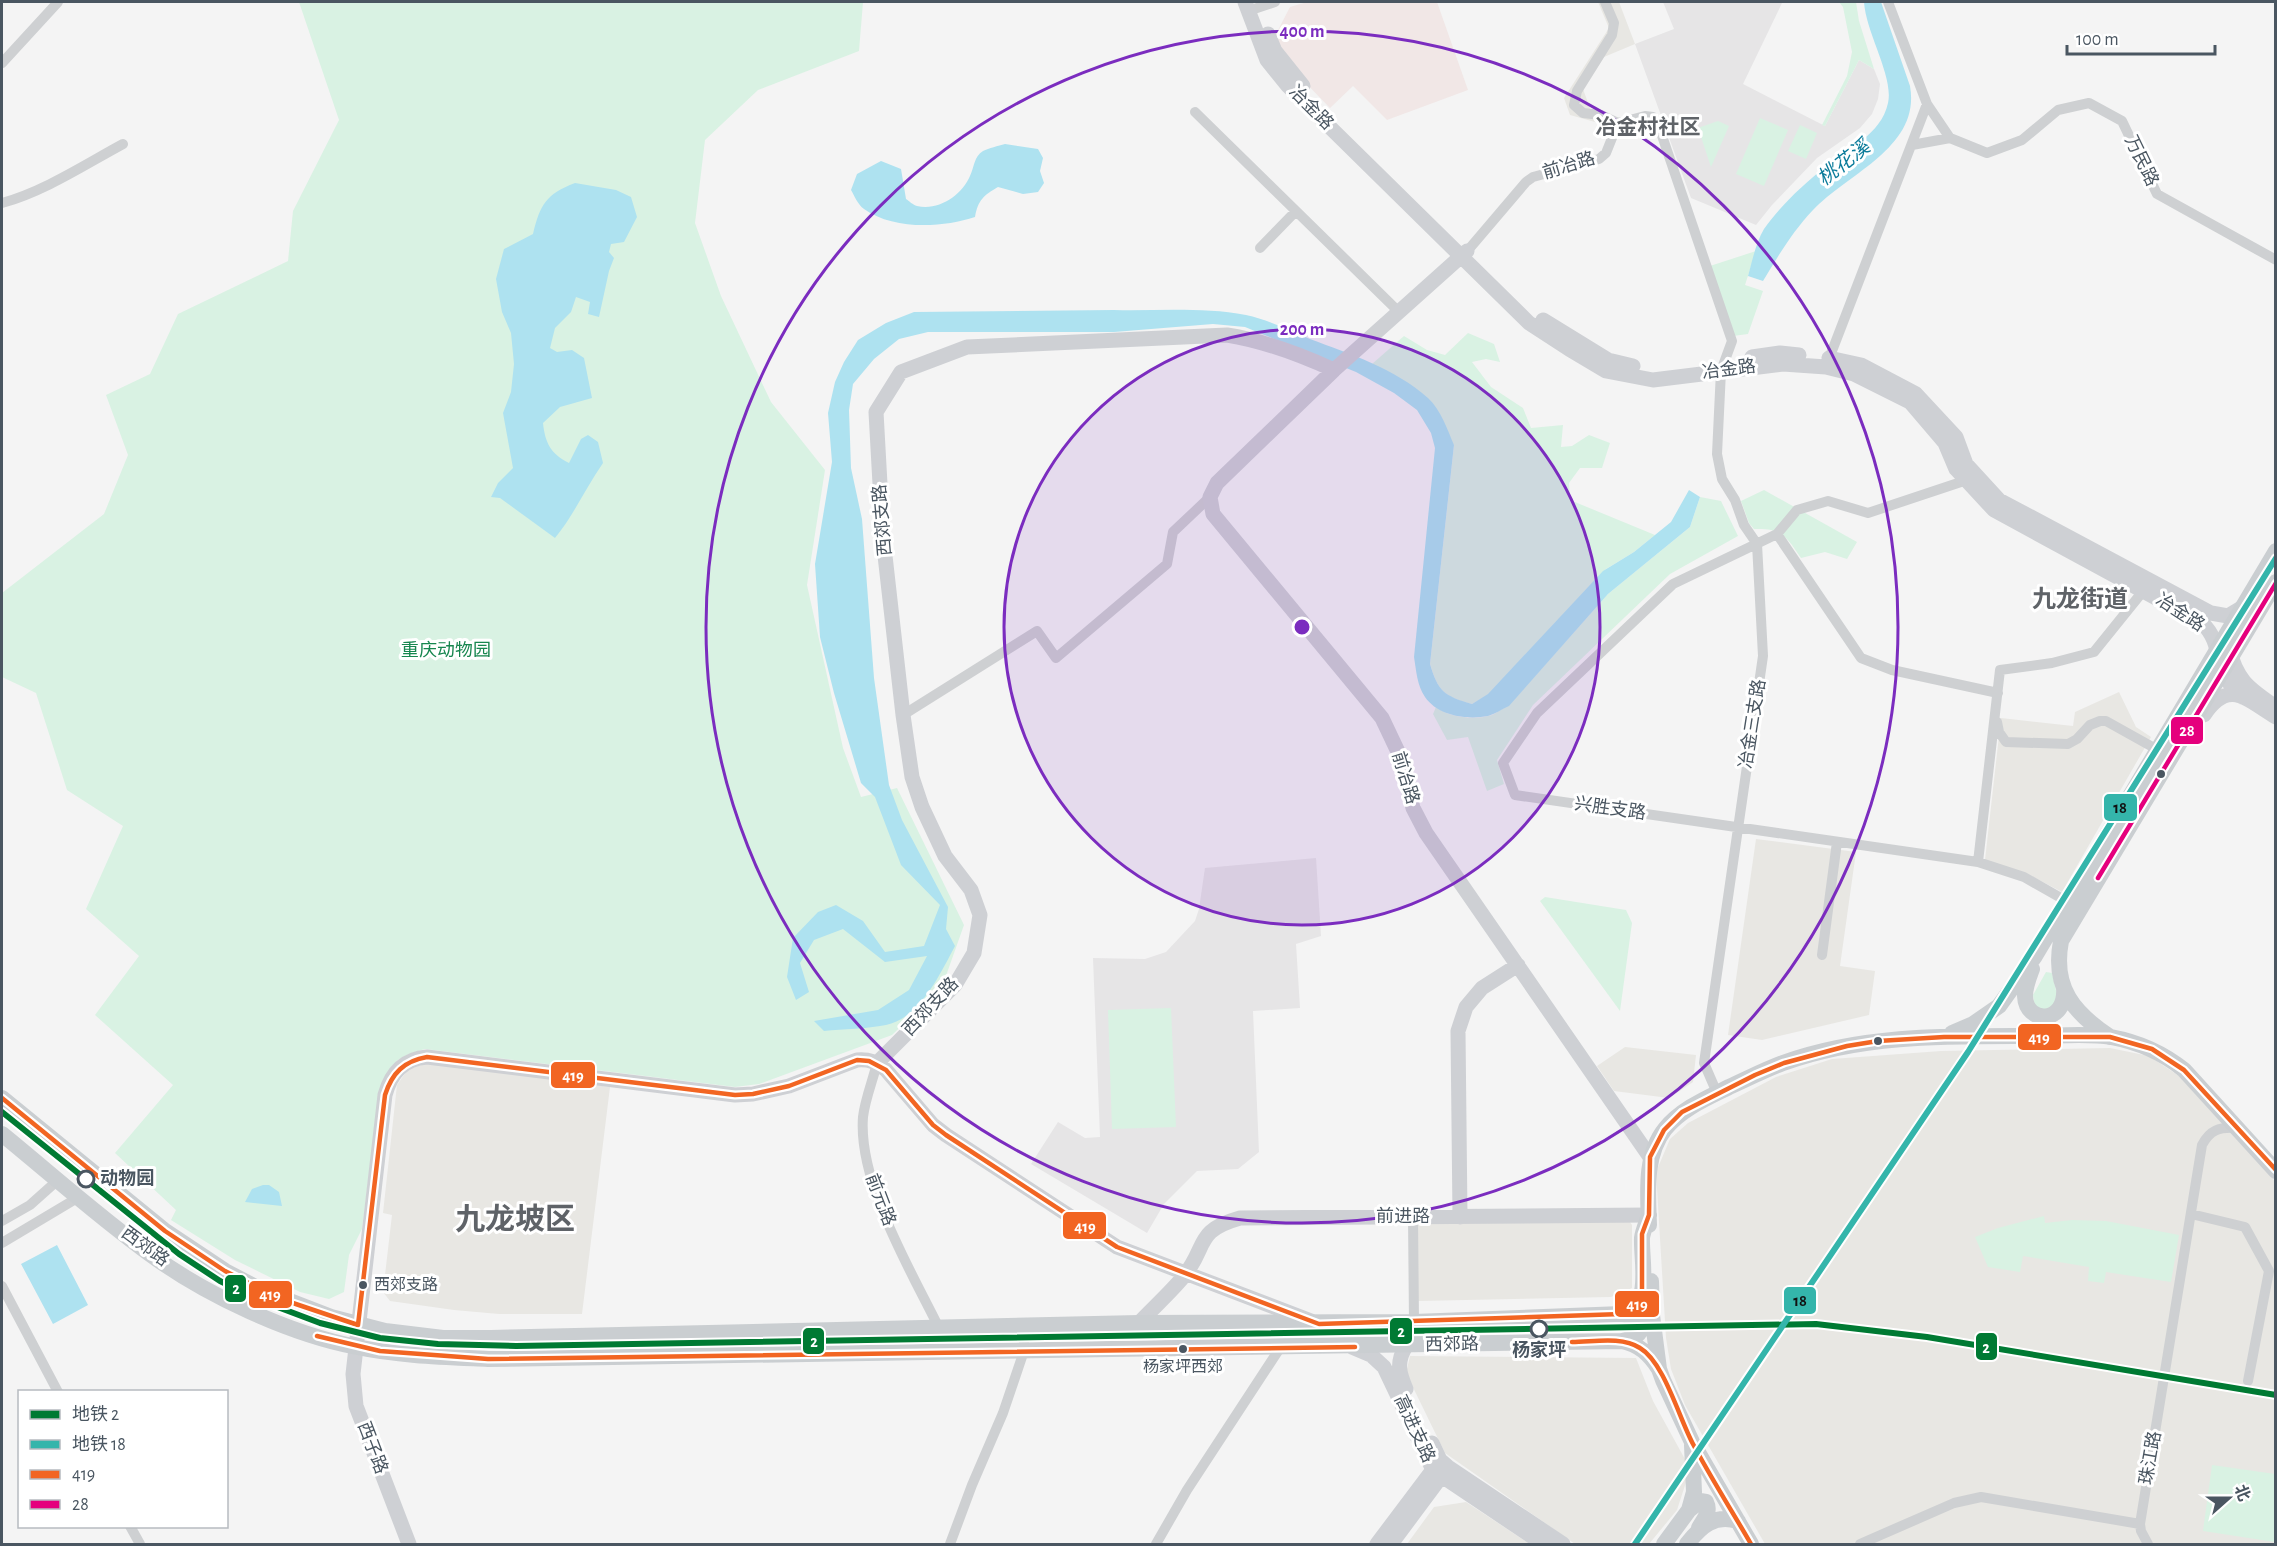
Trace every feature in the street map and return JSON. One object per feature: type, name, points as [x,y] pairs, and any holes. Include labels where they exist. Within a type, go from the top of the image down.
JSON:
[{"type":"main road","points":[[2036,956],[2025,991],[2026,1002],[2035,1015],[2046,1016],[2060,1009],[2064,996],[2059,959],[2061,941],[2182,739],[2224,654],[2243,607],[2276,551]]},
{"type":"main road","points":[[1944,1037],[1973,1024],[1999,1006],[2036,956],[2196,688],[2249,627],[2276,582]]},
{"type":"main road","points":[[2063,982],[2073,1007],[2091,1024],[2110,1037]]},
{"type":"main road","points":[[1751,1545],[1692,1442],[1659,1369],[1652,1315],[1650,1157],[1664,1130],[1682,1112],[1717,1093],[1784,1063],[1814,1054],[1878,1041],[1944,1037],[2110,1037],[2152,1049],[2184,1070],[2276,1171]]},
{"type":"main road","name":"西郊路","points":[[2,1098],[165,1231],[225,1271],[278,1298],[358,1326],[416,1336],[444,1338],[1139,1323],[1319,1324],[1622,1314]]},
{"type":"main road","name":"西郊路","points":[[2,1134],[151,1255],[213,1292],[277,1323],[356,1347],[415,1355],[488,1359],[1622,1341],[1645,1351],[1659,1369]]},
{"type":"main road","points":[[1622,1314],[1635,1308],[1642,1293],[1642,1234],[1649,1215]]},
{"type":"main road","points":[[1622,1314],[1637,1318],[1641,1324],[1641,1331],[1637,1336],[1622,1341]]},
{"type":"main road","points":[[1689,1510],[1694,1492],[1692,1442]]},
{"type":"main road","points":[[1664,1545],[1689,1510],[1700,1501],[1706,1502],[1709,1507],[1707,1514],[1687,1545]]},
{"type":"main road","points":[[1698,1529],[1717,1519],[1727,1518],[1738,1521]]},
{"type":"street","points":[[2,63],[58,2]]},
{"type":"street","points":[[1251,5],[1275,2]]},
{"type":"street","points":[[1605,2],[1614,23],[1612,35],[1576,91],[1574,105],[1583,113],[1601,115],[1618,123],[1645,116],[1653,117],[1658,124],[1732,341],[1723,366]]},
{"type":"street","points":[[1888,2],[1926,104],[1950,138],[1912,145]]},
{"type":"street","name":"冶金路","points":[[1251,5],[1268,60],[1288,86],[1465,253],[1528,323],[1606,371],[1653,380],[1723,366],[1861,364],[1916,394],[1956,437],[1966,464],[1999,500],[2207,618]]},
{"type":"street","name":"万民路","points":[[1950,138],[1987,153],[2022,140],[2058,110],[2089,103],[2122,121],[2157,194],[2276,260]]},
{"type":"street","points":[[1828,363],[1926,104]]},
{"type":"street","points":[[1195,112],[1399,312]]},
{"type":"street","name":"前冶路","points":[[1618,123],[1606,153],[1599,159],[1533,177],[1526,182],[1465,253],[1282,419],[1217,483],[1210,497],[1213,514],[1382,718],[1401,756],[1413,808],[1426,833],[1650,1157]]},
{"type":"street","points":[[2,203],[17,199],[46,185],[123,144]]},
{"type":"street","points":[[1260,248],[1296,211]]},
{"type":"street","name":"西郊支路","points":[[877,1063],[956,985],[974,953],[980,915],[971,890],[945,856],[922,807],[912,777],[884,538],[876,412],[901,372],[967,347],[1227,335],[1257,340],[1294,352],[1334,370]]},
{"type":"street","name":"冶金路","points":[[1828,363],[1910,402],[1945,443],[1956,469],[1994,510],[2144,590],[2207,618],[2228,616],[2243,607]]},
{"type":"street","name":"冶金三支路","points":[[1717,1093],[1704,1063],[1763,656],[1757,544],[1744,525],[1735,500],[1722,479],[1717,454],[1723,366]]},
{"type":"street","points":[[1757,544],[1777,534],[1797,510],[1828,501],[1868,513],[1966,480]]},
{"type":"street","points":[[903,715],[1037,631],[1056,658],[1167,564],[1173,532],[1210,497]]},
{"type":"street","points":[[1777,534],[1861,658],[1892,670],[1998,693]]},
{"type":"street","name":"兴胜支路","points":[[1757,544],[1673,584],[1537,713],[1503,763],[1515,795],[1978,862],[2024,877],[2068,902]]},
{"type":"street","points":[[1978,862],[2000,670],[2052,663],[2094,652],[2144,590]]},
{"type":"street","points":[[2207,618],[2224,654],[2232,688],[2276,706]]},
{"type":"street","points":[[2182,739],[2218,698],[2228,694],[2247,694],[2276,717]]},
{"type":"street","points":[[1996,712],[2001,736],[2010,743],[2068,744],[2078,739],[2090,725],[2106,721],[2158,750]]},
{"type":"street","points":[[1822,955],[1837,842]]},
{"type":"street","points":[[1460,1217],[1458,1031],[1466,1007],[1482,988],[1518,965]]},
{"type":"street","points":[[358,1326],[385,1095],[392,1076],[408,1062],[427,1056],[735,1095],[753,1094],[789,1086],[857,1060],[867,1059],[877,1063],[895,1079],[933,1125],[946,1135],[1117,1247],[1319,1324]]},
{"type":"street","name":"前元路","points":[[877,1063],[863,1116],[867,1165],[883,1212],[939,1328]]},
{"type":"street","name":"珠江路","points":[[2140,1524],[2202,1145],[2213,1131],[2236,1128]]},
{"type":"street","points":[[2,1221],[30,1205],[58,1180]]},
{"type":"street","points":[[2,1243],[79,1197]]},
{"type":"street","points":[[2191,1214],[2245,1227],[2272,1270],[2248,1381]]},
{"type":"street","name":"前进路","points":[[1139,1323],[1186,1274],[1205,1236],[1219,1224],[1240,1218],[1649,1215]]},
{"type":"street","points":[[1413,1217],[1414,1322]]},
{"type":"street","points":[[2,1286],[57,1390]]},
{"type":"street","points":[[950,1545],[972,1485],[1003,1413],[1024,1351],[1024,1325]]},
{"type":"street","name":"西子路","points":[[358,1326],[352,1374],[356,1406],[409,1545]]},
{"type":"street","name":"高进支路","points":[[1406,1346],[1398,1364],[1400,1375],[1440,1468],[1563,1545]]},
{"type":"street","name":"高进支路","points":[[1352,1347],[1371,1355],[1384,1367],[1440,1468],[1466,1493],[1543,1545]]},
{"type":"street","points":[[1156,1545],[1187,1491],[1281,1348]]},
{"type":"street","points":[[1391,1545],[1418,1507],[1440,1468]]},
{"type":"street","points":[[1377,1545],[1440,1468]]},
{"type":"street","points":[[1418,1507],[1434,1497],[1450,1492],[1466,1493]]},
{"type":"street","points":[[1860,1545],[1954,1503],[1981,1497],[2140,1524],[2144,1542]]},
{"type":"street","points":[[131,1528],[140,1545]]},
{"type":"shaded area","points":[[1307,2],[1437,2],[1468,90],[1387,120],[1353,86],[1330,108],[1300,77],[1280,48],[1275,36],[1290,7]]},
{"type":"shaded area","points":[[1598,2],[1619,2],[1635,44],[1604,57],[1583,89],[1595,122],[1570,115],[1564,98],[1609,28]]},
{"type":"shaded area","points":[[1663,2],[1782,3],[1743,84],[1825,126],[1859,60],[1874,69],[1880,84],[1878,99],[1872,114],[1860,128],[1817,158],[1756,225],[1691,198],[1635,44],[1674,29]]},
{"type":"shaded area","points":[[2119,692],[2136,727],[2151,737],[2062,892],[2026,873],[1985,860],[2001,718],[2073,726],[2075,712]]},
{"type":"shaded area","points":[[1756,839],[1856,852],[1840,966],[1875,971],[1869,1015],[1762,1040],[1728,1035]]},
{"type":"shaded area","points":[[1316,858],[1321,936],[1296,944],[1300,1008],[1253,1011],[1259,1152],[1238,1169],[1197,1171],[1164,1204],[1147,1233],[1031,1164],[1058,1122],[1085,1138],[1100,1137],[1093,958],[1145,959],[1166,952],[1195,921],[1205,868]]},
{"type":"shaded area","points":[[1625,1047],[1696,1055],[1693,1082],[1669,1098],[1614,1091],[1597,1066]]},
{"type":"shaded area","points":[[2110,1048],[2149,1056],[2179,1076],[2275,1181],[2275,1544],[1765,1544],[1685,1405],[1671,1369],[1666,1338],[1656,1172],[1670,1139],[1688,1123],[1776,1077],[1832,1059],[1941,1051]]},
{"type":"shaded area","points":[[428,1063],[610,1087],[582,1314],[499,1314],[454,1310],[390,1301],[383,1292],[392,1215],[383,1213],[397,1085],[406,1072]]},
{"type":"shaded area","points":[[1628,1219],[1632,1225],[1632,1288],[1611,1297],[1418,1301],[1417,1220]]},
{"type":"shaded area","points":[[1410,1356],[1636,1358],[1653,1401],[1686,1461],[1689,1473],[1677,1510],[1649,1544],[1575,1544],[1445,1453],[1406,1373]]},
{"type":"shaded area","points":[[1466,1502],[1530,1544],[1407,1544],[1434,1507]]},
{"type":"green space","name":"重庆动物园","points":[[299,2],[863,2],[859,51],[758,90],[705,140],[695,223],[721,296],[771,402],[825,470],[807,585],[843,748],[861,797],[897,788],[964,925],[942,987],[892,1035],[759,1084],[735,1087],[425,1049],[400,1059],[390,1068],[379,1093],[362,1229],[349,1255],[344,1292],[329,1299],[300,1292],[235,1260],[171,1220],[176,1210],[115,1153],[173,1085],[95,1015],[139,956],[86,909],[123,826],[67,790],[36,693],[2,677],[2,593],[104,514],[128,455],[106,395],[150,374],[178,314],[288,261],[293,211],[339,120]]},
{"type":"green space","points":[[1839,2],[1856,2],[1859,21],[1874,69],[1859,60],[1825,126],[1822,125],[1847,76],[1852,52],[1843,7]]},
{"type":"green space","points":[[1760,118],[1788,130],[1764,186],[1736,174]]},
{"type":"green space","points":[[1718,121],[1729,126],[1711,167],[1698,128]]},
{"type":"green space","points":[[1800,125],[1817,133],[1806,159],[1788,151]]},
{"type":"green space","points":[[1756,251],[1745,285],[1763,291],[1748,334],[1733,336],[1710,266]]},
{"type":"green space","points":[[1468,333],[1494,344],[1500,362],[1486,359],[1472,362],[1491,387],[1523,408],[1531,428],[1563,425],[1561,447],[1572,446],[1589,435],[1610,443],[1602,468],[1580,468],[1569,483],[1570,500],[1655,535],[1634,552],[1606,569],[1488,695],[1472,704],[1455,699],[1439,687],[1430,664],[1454,445],[1372,364],[1404,336],[1427,350],[1445,355]]},
{"type":"green space","points":[[1764,490],[1857,542],[1847,559],[1825,552],[1801,558],[1782,535],[1771,530],[1754,529],[1749,523],[1741,501]]},
{"type":"green space","points":[[1700,497],[1721,501],[1738,536],[1670,574],[1533,705],[1497,760],[1504,784],[1487,791],[1468,737],[1447,740],[1433,714],[1436,707],[1455,716],[1479,717],[1492,715],[1509,705],[1608,594],[1690,527]]},
{"type":"green space","points":[[1545,897],[1626,910],[1632,923],[1620,1011],[1540,901]]},
{"type":"green space","points":[[2046,972],[2052,973],[2059,1003],[2039,1012],[2035,1008],[2033,995]]},
{"type":"green space","points":[[1171,1008],[1176,1127],[1112,1129],[1108,1010]]},
{"type":"green space","points":[[2044,1216],[2045,1223],[2072,1220],[2106,1221],[2179,1235],[2171,1282],[2106,1272],[2104,1283],[2088,1281],[2089,1267],[2023,1256],[2020,1272],[1988,1267],[1975,1237],[1998,1228]]},
{"type":"green space","points":[[2212,1465],[2275,1474],[2275,1542],[2203,1531]]},
{"type":"water","name":"桃花溪","points":[[1864,2],[1881,2],[1910,86],[1910,107],[1904,126],[1879,157],[1813,210],[1792,235],[1763,281],[1748,276],[1761,234],[1777,212],[1817,174],[1871,132],[1884,114],[1889,92],[1884,68],[1869,27]]},
{"type":"water","points":[[1005,144],[1038,149],[1043,158],[1040,171],[1044,183],[1038,192],[1023,194],[998,187],[982,199],[975,217],[962,221],[918,225],[889,221],[864,209],[851,190],[857,174],[881,161],[901,169],[906,199],[917,206],[941,204],[956,195],[966,183],[980,153]]},
{"type":"water","points":[[575,183],[616,190],[631,197],[637,217],[624,242],[611,244],[609,252],[614,258],[599,317],[588,314],[590,302],[576,297],[571,312],[555,328],[550,348],[557,352],[572,350],[584,358],[592,398],[560,407],[543,423],[547,442],[553,452],[569,463],[581,439],[588,435],[598,442],[603,463],[555,538],[500,498],[491,497],[498,483],[513,468],[503,413],[511,392],[514,364],[511,333],[502,312],[496,279],[504,249],[533,234],[538,215],[546,202],[557,192]]},
{"type":"water","points":[[1180,310],[1246,315],[1279,326],[1372,363],[1415,388],[1437,408],[1454,445],[1430,664],[1439,686],[1449,695],[1462,701],[1472,704],[1488,694],[1603,571],[1634,552],[1671,522],[1689,490],[1700,497],[1690,527],[1608,594],[1509,706],[1488,716],[1462,717],[1437,709],[1422,693],[1419,683],[1414,657],[1435,448],[1431,433],[1417,410],[1394,393],[1356,372],[1245,327],[1213,324],[1114,332],[928,332],[899,339],[874,359],[853,384],[849,410],[851,468],[862,519],[874,678],[889,785],[902,820],[948,907],[946,929],[955,946],[928,993],[909,1014],[886,1025],[824,1031],[814,1021],[878,1010],[909,990],[927,956],[885,962],[843,929],[814,940],[800,963],[809,992],[796,1000],[787,977],[793,938],[818,912],[836,905],[863,921],[885,952],[924,946],[940,905],[901,865],[875,797],[861,783],[820,637],[815,564],[832,462],[828,413],[835,382],[844,362],[858,340],[886,323],[914,312]]},
{"type":"water","points":[[269,1185],[279,1192],[282,1206],[245,1202],[252,1189]]},
{"type":"water","points":[[57,1245],[88,1305],[53,1324],[21,1264]]},
{"type":"metro line","name":"18","points":[[1635,1544],[1968,1052],[2276,558]]},
{"type":"metro line","name":"2","points":[[2,1112],[179,1254],[220,1281],[259,1300],[320,1323],[380,1338],[438,1344],[516,1346],[1816,1324],[1927,1337],[2276,1395]]},
{"type":"transit line","name":"28","points":[[2098,878],[2276,583]]},
{"type":"transit line","name":"419","points":[[2,1098],[165,1231],[225,1271],[278,1298],[358,1325],[385,1095],[391,1080],[400,1069],[427,1057],[735,1095],[753,1094],[789,1086],[857,1060],[869,1061],[886,1070],[933,1125],[946,1135],[1117,1247],[1319,1324],[1622,1314],[1635,1308],[1642,1294],[1642,1234],[1649,1215],[1650,1157],[1664,1130],[1682,1112],[1755,1075],[1784,1063],[1847,1046],[1878,1041],[1944,1037],[2110,1037],[2152,1049],[2184,1070],[2276,1170]]},
{"type":"transit line","name":"419","points":[[317,1336],[380,1351],[488,1359],[1355,1347]]},
{"type":"transit line","name":"419","points":[[1572,1342],[1607,1340],[1624,1342],[1633,1344],[1649,1355],[1664,1378],[1700,1457],[1751,1544]]},
{"type":"place","name":"动物园","points":[[86,1179]]},
{"type":"place","name":"西郊支路","points":[[363,1285]]},
{"type":"place","name":"杨家坪","points":[[1539,1329]]},
{"type":"place","name":"杨家坪西郊","points":[[1183,1349]]},
{"type":"district","name":"冶金村社区","points":[[1648,127]]},
{"type":"district","name":"九龙街道","points":[[2080,600]]},
{"type":"district","name":"九龙坡区","points":[[515,1220]]}]
